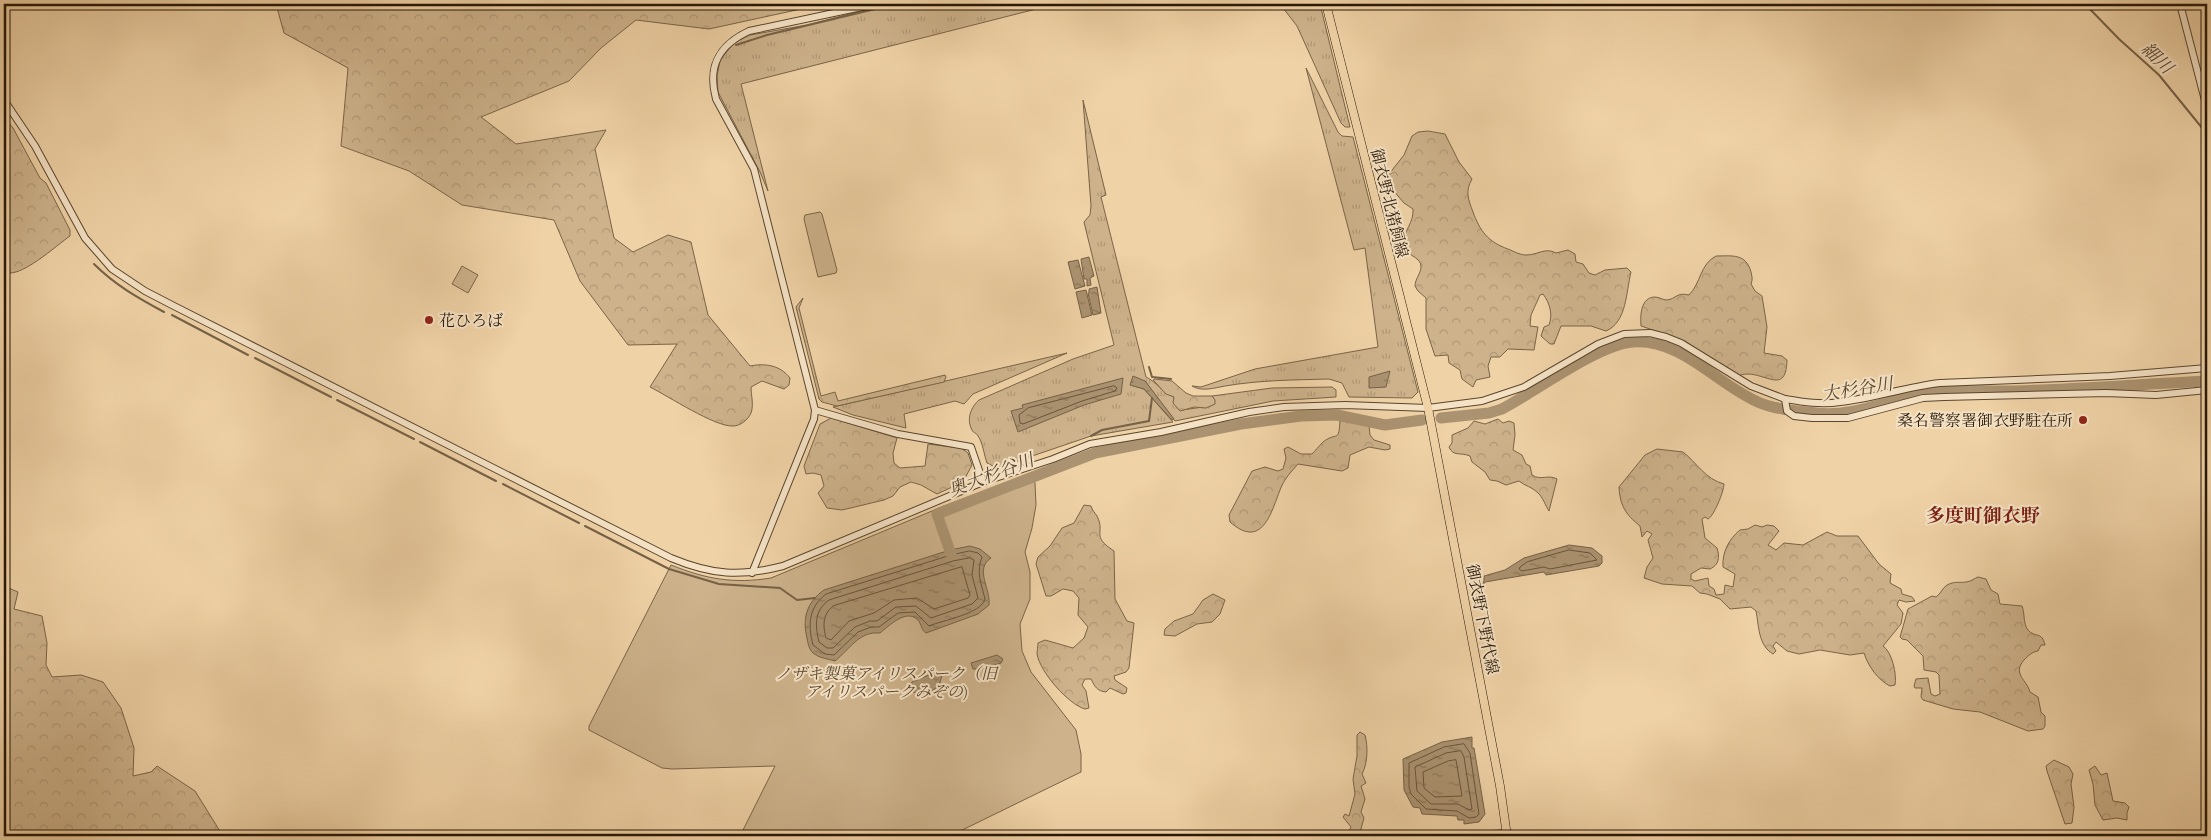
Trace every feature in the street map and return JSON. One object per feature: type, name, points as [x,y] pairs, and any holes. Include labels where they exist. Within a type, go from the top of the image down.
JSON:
[{"type":"main road","name":"御衣野北猪飼線","points":[[1326,4],[1428,408]]},
{"type":"main road","name":"御衣野下野代線","points":[[1428,408],[1500,786],[1507,834]]},
{"type":"street","points":[[752,573],[814,419],[815,410],[754,169],[716,99],[713,88],[714,67],[726,45],[749,31],[876,4]]},
{"type":"street","points":[[2180,4],[2207,108]]},
{"type":"street","points":[[4,100],[35,146],[85,238],[112,269],[166,302],[670,558],[710,571],[752,573],[783,566],[983,482],[1053,459],[1090,444],[1161,432],[1249,412],[1308,405],[1428,408],[1482,401],[1524,387],[1598,344],[1624,334],[1658,335],[1681,343],[1752,386],[1785,401],[1817,403],[1840,402],[1916,386],[1940,383],[2110,376],[2207,368]]},
{"type":"street","points":[[1785,401],[1787,411],[1794,416],[1848,418],[1923,398],[2106,393],[2156,395],[2207,390]]},
{"type":"street","points":[[815,410],[898,434],[971,446],[983,482]]},
{"type":"street","points":[[1465,836],[1507,834],[1522,836]]},
{"type":"green space","points":[[276,4],[824,4],[709,29],[636,20],[601,48],[569,81],[481,117],[516,144],[606,130],[595,149],[614,238],[633,252],[668,235],[691,242],[708,315],[750,366],[767,365],[782,370],[790,378],[789,385],[784,389],[762,381],[751,387],[751,413],[744,422],[733,426],[715,422],[650,387],[677,344],[628,345],[580,281],[554,220],[462,205],[409,171],[341,146],[348,68],[284,33]]},
{"type":"green space","points":[[888,4],[1056,4],[741,84],[768,191],[718,92],[717,76],[720,60],[734,43],[750,35],[807,25]]},
{"type":"green space","points":[[1280,4],[1320,4],[1350,127],[1345,127],[1341,123],[1297,26]]},
{"type":"green space","points":[[1306,68],[1338,132],[1342,136],[1353,137],[1418,392],[1412,398],[1349,397],[1342,383],[1329,379],[1264,381],[1208,389],[1192,386],[1201,387],[1255,369],[1378,347],[1365,248],[1354,250]]},
{"type":"green space","points":[[1083,100],[1106,195],[1101,197],[1146,377],[1174,397],[1182,410],[1203,407],[1214,399],[1212,396],[1272,388],[1332,387],[1336,390],[1336,397],[1273,401],[1175,421],[1145,381],[1131,385],[1144,389],[1173,422],[1091,436],[997,468],[987,463],[981,442],[972,430],[969,422],[972,410],[979,400],[1073,359],[1114,345],[1084,222],[1090,215],[1091,206]]},
{"type":"green space","points":[[4,117],[13,128],[40,178],[46,183],[70,230],[70,236],[37,261],[10,273],[4,271]]},
{"type":"green space","points":[[1428,131],[1445,134],[1459,162],[1472,179],[1468,191],[1471,207],[1482,230],[1495,243],[1524,255],[1545,251],[1556,253],[1568,250],[1575,254],[1576,262],[1583,264],[1589,273],[1595,275],[1605,270],[1627,268],[1631,272],[1622,314],[1613,327],[1606,331],[1591,326],[1561,326],[1554,344],[1550,344],[1541,336],[1544,327],[1549,325],[1551,317],[1549,305],[1543,294],[1540,295],[1531,315],[1530,326],[1538,327],[1534,350],[1508,349],[1500,357],[1491,357],[1488,366],[1490,377],[1476,380],[1473,387],[1462,379],[1460,370],[1449,363],[1448,355],[1435,356],[1426,329],[1426,298],[1415,286],[1421,269],[1420,263],[1406,250],[1403,243],[1412,218],[1413,209],[1404,203],[1393,190],[1385,188],[1389,174],[1404,155],[1412,136],[1418,132]]},
{"type":"green space","points":[[820,212],[837,270],[836,273],[818,277],[804,219],[805,215]]},
{"type":"green space","points":[[1716,256],[1738,257],[1746,261],[1749,266],[1752,277],[1751,284],[1755,291],[1762,296],[1767,327],[1764,353],[1782,356],[1787,360],[1782,378],[1776,380],[1745,374],[1736,377],[1685,341],[1641,326],[1642,307],[1647,300],[1655,297],[1667,300],[1681,294],[1689,295],[1707,264]]},
{"type":"green space","points":[[462,266],[478,275],[468,293],[452,284]]},
{"type":"green space","points":[[803,298],[799,308],[821,396],[835,392],[838,401],[945,375],[944,382],[837,406],[822,402],[819,399],[796,307]]},
{"type":"green space","points":[[1067,353],[973,394],[964,404],[955,401],[904,414],[906,428],[853,415],[833,407]]},
{"type":"green space","points":[[1153,380],[1172,381],[1186,393],[1193,396],[1212,396],[1215,404],[1206,408],[1194,407],[1180,411],[1173,403],[1174,397],[1166,394]]},
{"type":"green space","points":[[831,418],[897,438],[893,453],[894,463],[900,468],[925,466],[928,444],[961,448],[968,453],[972,465],[963,482],[937,494],[911,482],[900,487],[893,496],[884,500],[842,510],[827,508],[818,493],[824,486],[821,475],[806,474],[804,466],[820,424]]},
{"type":"green space","points":[[1340,419],[1369,425],[1370,435],[1374,440],[1390,445],[1390,449],[1369,447],[1350,455],[1348,468],[1342,471],[1298,464],[1284,482],[1269,518],[1264,525],[1258,530],[1250,532],[1241,530],[1230,522],[1229,515],[1252,471],[1265,467],[1278,471],[1283,469],[1286,458],[1284,449],[1288,447],[1301,454],[1312,454],[1323,442],[1338,434]]},
{"type":"green space","points":[[1498,419],[1503,423],[1509,421],[1514,423],[1513,450],[1522,455],[1526,464],[1530,466],[1532,475],[1535,477],[1557,479],[1549,511],[1541,496],[1533,489],[1519,481],[1506,485],[1490,480],[1485,472],[1472,462],[1470,456],[1455,453],[1449,447],[1452,443],[1452,435],[1468,428],[1474,421],[1485,424]]},
{"type":"green space","points":[[1657,449],[1683,452],[1706,475],[1724,484],[1721,497],[1713,513],[1708,519],[1705,517],[1702,519],[1705,538],[1717,548],[1718,560],[1710,569],[1701,568],[1691,574],[1691,579],[1695,581],[1708,578],[1709,586],[1714,589],[1716,595],[1724,594],[1725,585],[1733,587],[1735,574],[1723,567],[1723,561],[1727,546],[1740,530],[1748,529],[1755,525],[1762,527],[1767,525],[1774,526],[1779,531],[1768,545],[1776,550],[1784,543],[1803,545],[1827,532],[1837,536],[1858,536],[1879,564],[1891,574],[1890,583],[1901,589],[1902,594],[1912,597],[1915,601],[1906,602],[1899,600],[1897,605],[1903,613],[1901,624],[1883,646],[1889,653],[1893,664],[1895,685],[1890,686],[1878,676],[1871,668],[1864,653],[1850,655],[1820,650],[1799,654],[1787,651],[1776,642],[1773,646],[1776,651],[1773,654],[1764,646],[1756,611],[1751,607],[1730,609],[1720,599],[1700,593],[1692,586],[1662,584],[1644,578],[1647,567],[1653,558],[1648,540],[1652,534],[1647,531],[1642,537],[1640,526],[1624,509],[1619,487],[1645,455]]},
{"type":"green space","name":"ノザキ製菓アイリスパーク（旧 アイリスパークみぞの)","points":[[1031,475],[1035,483],[1036,505],[1025,552],[1030,572],[1030,599],[1020,624],[1022,651],[1031,672],[1076,730],[1081,754],[1081,772],[950,836],[740,836],[775,766],[662,768],[589,730],[589,726],[671,565],[696,574],[720,579],[757,580],[771,578],[944,506]]},
{"type":"green space","points":[[1084,505],[1091,506],[1099,522],[1100,538],[1114,551],[1115,599],[1127,621],[1134,623],[1129,668],[1126,672],[1114,676],[1115,680],[1127,688],[1126,693],[1123,694],[1110,688],[1106,692],[1100,691],[1091,679],[1085,679],[1082,685],[1086,691],[1089,708],[1085,709],[1071,701],[1049,678],[1037,654],[1038,643],[1045,640],[1073,648],[1084,638],[1088,627],[1078,615],[1079,598],[1073,591],[1063,589],[1051,596],[1046,596],[1036,564],[1038,557],[1050,546],[1062,528],[1074,523]]},
{"type":"green space","points":[[1978,577],[1986,579],[1991,590],[1998,594],[2000,604],[2022,606],[2026,628],[2040,636],[2044,641],[2045,645],[2041,645],[2038,651],[2027,657],[2019,669],[2021,677],[2030,692],[2038,697],[2041,712],[2045,716],[2045,726],[2043,729],[2028,731],[1980,712],[1953,709],[1923,700],[1921,697],[1922,688],[1915,688],[1914,686],[1916,679],[1928,678],[1931,694],[1935,696],[1940,694],[1939,675],[1936,672],[1924,670],[1923,656],[1907,640],[1900,637],[1908,609],[1932,596],[1936,597],[1947,585],[1968,582]]},
{"type":"green space","points":[[4,586],[18,592],[14,609],[42,616],[47,643],[46,665],[52,677],[81,675],[103,682],[121,708],[134,748],[133,776],[151,772],[157,766],[195,791],[223,836],[4,836]]},
{"type":"green space","points":[[1213,594],[1225,600],[1220,614],[1212,622],[1197,624],[1175,636],[1164,635],[1165,629],[1174,621],[1193,614],[1203,600]]},
{"type":"green space","points":[[1360,732],[1365,735],[1367,744],[1366,760],[1362,774],[1366,783],[1361,786],[1365,799],[1361,812],[1364,818],[1359,836],[1347,836],[1351,827],[1343,817],[1345,814],[1349,816],[1355,794],[1353,779],[1357,756],[1357,735]]},
{"type":"green space","points":[[2054,760],[2069,767],[2073,774],[2071,784],[2074,807],[2072,823],[2065,824],[2047,771],[2046,766]]},
{"type":"green space","points":[[2095,766],[2101,775],[2107,773],[2113,801],[2125,803],[2129,807],[2127,820],[2117,818],[2103,820],[2095,805],[2093,784],[2089,770]]},
{"type":"water","points":[[1089,257],[1094,276],[1090,278],[1091,285],[1087,286],[1087,279],[1084,279],[1081,259]]},
{"type":"water","points":[[1078,260],[1085,286],[1075,289],[1068,262]]},
{"type":"water","points":[[1097,287],[1101,313],[1093,315],[1088,293],[1089,289]]},
{"type":"water","points":[[1086,290],[1092,315],[1082,318],[1076,292]]},
{"type":"water","points":[[1390,371],[1386,387],[1369,388],[1369,377]]},
{"type":"water","points":[[1133,376],[1145,381],[1174,419],[1172,420],[1144,389],[1130,385]]},
{"type":"water","points":[[1123,378],[1121,394],[1084,405],[1018,432],[1011,411],[1023,408],[1022,405]]},
{"type":"water","points":[[1569,545],[1592,548],[1602,556],[1602,563],[1599,566],[1546,575],[1544,572],[1485,582],[1481,588],[1484,576],[1505,570],[1524,558]]},
{"type":"water","points":[[970,546],[980,549],[991,558],[986,563],[983,573],[989,605],[978,614],[926,633],[918,620],[908,616],[903,617],[880,633],[873,633],[860,638],[835,661],[813,653],[808,644],[805,624],[807,611],[813,600],[824,590],[950,550]]},
{"type":"water","points":[[997,655],[1003,659],[1001,663],[982,669],[973,669],[971,663]]},
{"type":"water","points":[[934,673],[942,675],[939,686],[927,694],[913,692],[910,685],[912,682]]},
{"type":"water","points":[[1472,737],[1472,748],[1474,748],[1485,814],[1479,822],[1464,824],[1464,820],[1458,820],[1457,816],[1422,814],[1420,808],[1413,807],[1404,790],[1403,759],[1442,742]]},
{"type":"waterway","points":[[736,45],[767,35],[896,4]]},
{"type":"waterway","name":"細川","points":[[2085,4],[2119,39],[2159,75],[2207,134]]},
{"type":"waterway","name":"奥大杉谷川","points":[[94,264],[127,291],[164,312]]},
{"type":"waterway","name":"奥大杉谷川","points":[[172,315],[248,355]]},
{"type":"waterway","name":"大杉谷川","points":[[1441,418],[1489,413],[1502,409],[1585,360],[1603,351],[1633,342],[1651,343],[1684,355],[1744,395],[1760,403],[1780,409],[1816,413],[1832,414],[1847,412],[1908,397],[1939,392],[2014,391],[2207,381]]},
{"type":"waterway","name":"奥大杉谷川","points":[[255,358],[331,397]]},
{"type":"waterway","points":[[1149,367],[1152,377],[1171,379]]},
{"type":"waterway","points":[[1091,436],[1102,430],[1149,421],[1152,398]]},
{"type":"waterway","name":"奥大杉谷川","points":[[337,400],[414,439]]},
{"type":"waterway","name":"奥大杉谷川","points":[[951,554],[937,514],[1095,453],[1241,424],[1301,416],[1337,415],[1385,425],[1422,420]]},
{"type":"waterway","name":"奥大杉谷川","points":[[420,442],[496,481]]},
{"type":"waterway","name":"奥大杉谷川","points":[[503,484],[579,523]]},
{"type":"waterway","name":"奥大杉谷川","points":[[585,526],[669,569],[719,584],[780,588],[797,600],[815,598]]},
{"type":"place","name":"花ひろば","points":[[429,320]]},
{"type":"place","name":"桑名警察署御衣野駐在所","points":[[2083,420]]},
{"type":"district","name":"多度町御衣野","points":[[1983,515]]}]
